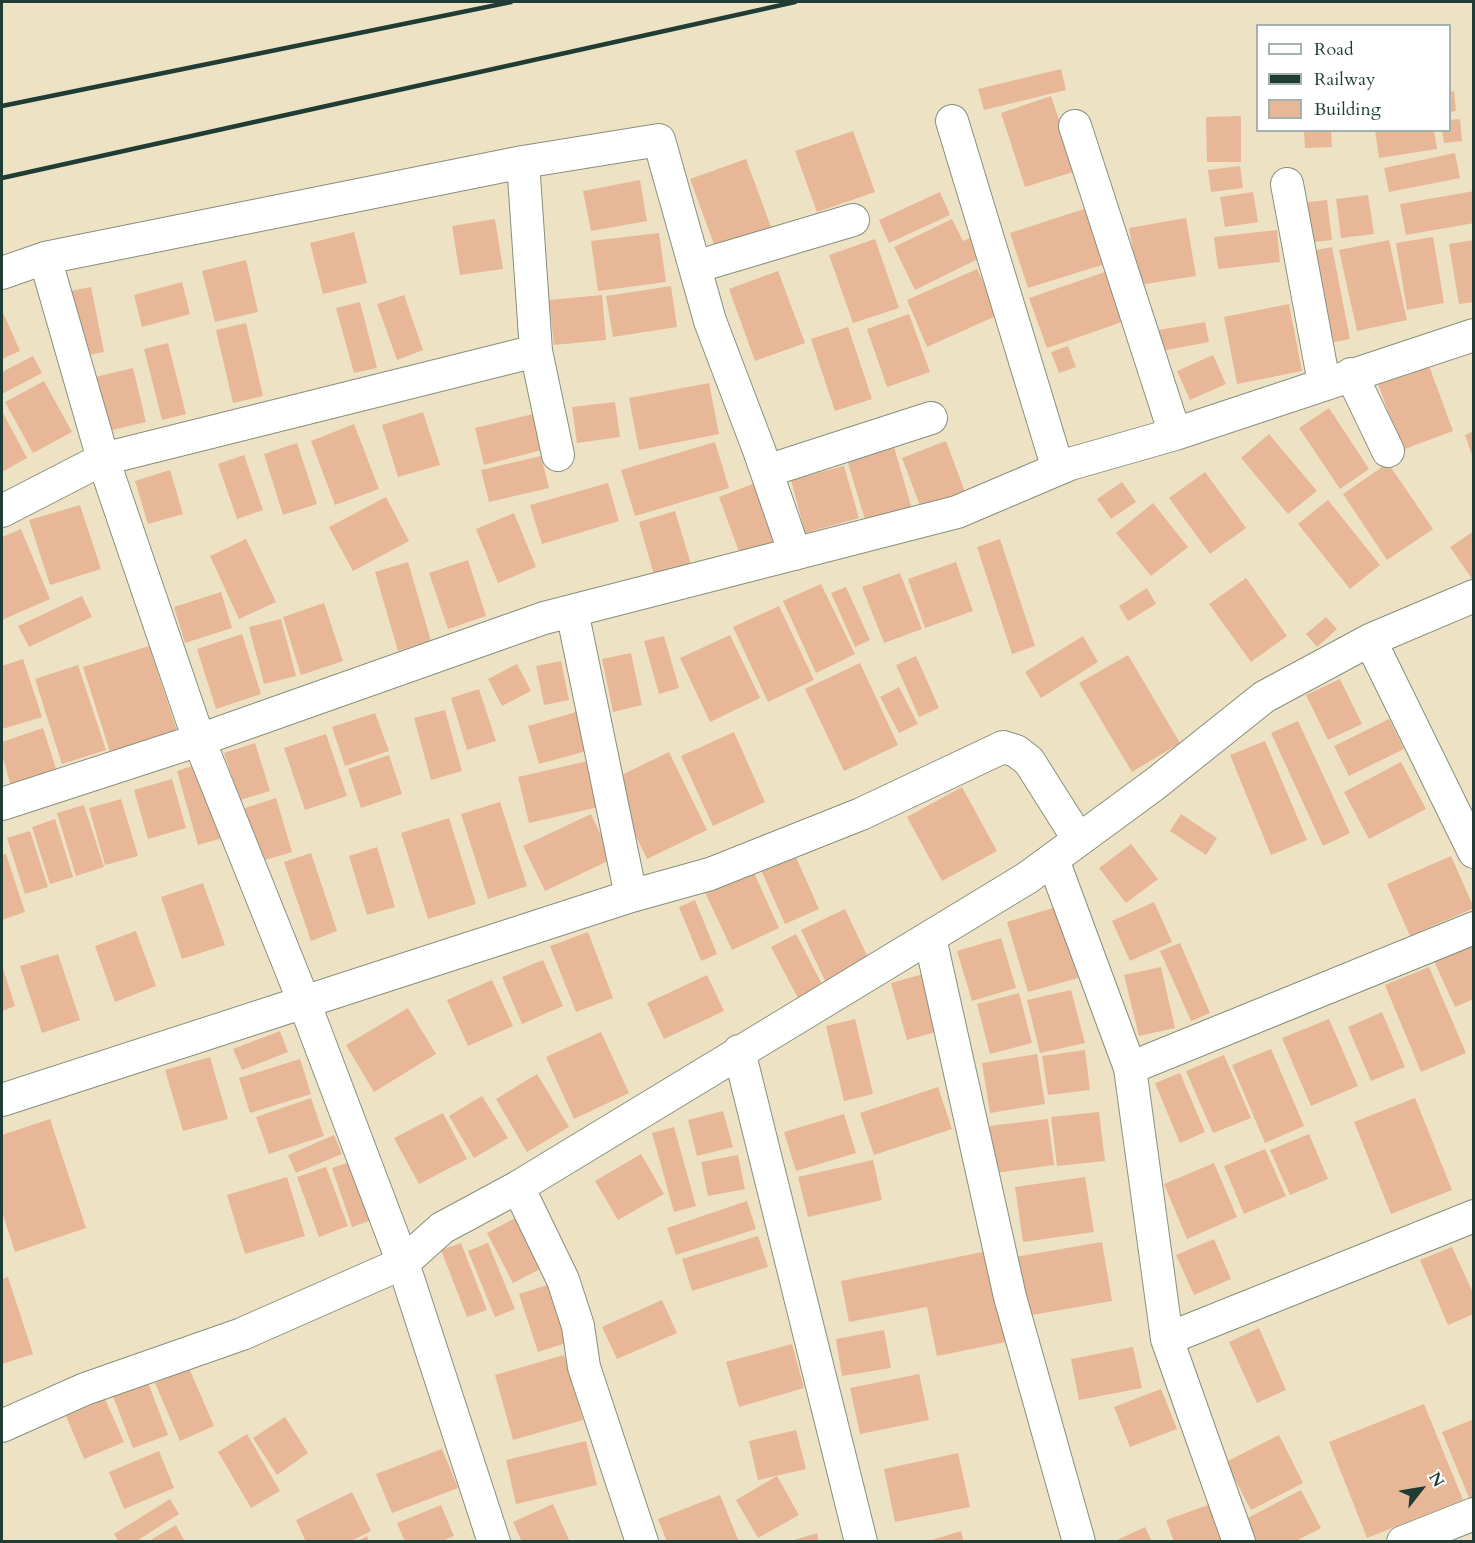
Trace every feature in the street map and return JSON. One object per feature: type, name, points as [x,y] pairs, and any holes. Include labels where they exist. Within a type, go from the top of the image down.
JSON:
[{"type":"street","points":[[952,121],[1058,469]]},
{"type":"street","points":[[1075,126],[1175,434]]},
{"type":"street","points":[[2,273],[45,258],[523,162],[659,140],[710,321],[767,471],[795,554]]},
{"type":"street","points":[[523,162],[536,351],[558,455]]},
{"type":"street","points":[[1287,184],[1337,378],[1388,451]]},
{"type":"street","points":[[694,267],[853,220]]},
{"type":"street","points":[[45,258],[103,459],[199,740],[304,1002],[403,1263],[494,1542]]},
{"type":"street","points":[[2,804],[199,740],[544,618],[957,512],[1058,469],[1175,434],[1337,378],[1473,335]]},
{"type":"street","points":[[2,511],[103,459],[536,351]]},
{"type":"street","points":[[767,471],[931,418]]},
{"type":"street","points":[[2,1426],[85,1389],[242,1334],[403,1263],[442,1228],[519,1187],[739,1051],[930,938],[1053,860],[1155,784],[1264,697],[1370,640],[1473,596]]},
{"type":"street","points":[[572,611],[631,896]]},
{"type":"street","points":[[1370,640],[1473,852]]},
{"type":"street","points":[[2,1100],[631,896],[721,870],[861,814],[1003,747],[1016,751],[1029,760],[1079,840]]},
{"type":"street","points":[[1053,860],[1130,1068],[1167,1339],[1239,1542]]},
{"type":"street","points":[[1130,1068],[1473,928]]},
{"type":"street","points":[[930,938],[1010,1297],[1078,1542]]},
{"type":"street","points":[[739,1051],[861,1542]]},
{"type":"street","points":[[519,1187],[563,1280],[578,1326],[584,1367],[642,1542]]},
{"type":"street","points":[[1167,1339],[1473,1216]]},
{"type":"street","points":[[1403,1542],[1473,1514]]},
{"type":"building","points":[[1061,69],[1066,90],[984,110],[978,89]]},
{"type":"building","points":[[1454,91],[1456,111],[1451,112],[1451,92]]},
{"type":"building","points":[[1051,96],[1076,171],[1025,187],[1001,113]]},
{"type":"building","points":[[1241,116],[1241,162],[1207,162],[1206,117]]},
{"type":"building","points":[[1460,119],[1462,141],[1444,143],[1442,132],[1451,132],[1451,120]]},
{"type":"building","points":[[853,131],[875,192],[817,212],[795,151]]},
{"type":"building","points":[[1304,132],[1331,132],[1332,147],[1305,148]]},
{"type":"building","points":[[1375,132],[1434,132],[1437,149],[1379,158]]},
{"type":"building","points":[[1455,153],[1460,178],[1389,192],[1384,168]]},
{"type":"building","points":[[746,159],[771,227],[715,247],[690,179]]},
{"type":"building","points":[[1240,166],[1243,188],[1211,192],[1208,170]]},
{"type":"building","points":[[640,180],[647,221],[591,231],[583,191]]},
{"type":"building","points":[[1474,191],[1474,223],[1406,235],[1400,204]]},
{"type":"building","points":[[940,192],[950,215],[889,243],[879,220]]},
{"type":"building","points":[[1253,192],[1258,222],[1225,227],[1220,197]]},
{"type":"building","points":[[1368,195],[1374,234],[1341,238],[1336,199]]},
{"type":"building","points":[[1327,200],[1332,240],[1305,243],[1300,203]]},
{"type":"building","points":[[1090,207],[1108,263],[1028,288],[1010,233]]},
{"type":"building","points":[[1186,218],[1196,276],[1139,285],[1129,228]]},
{"type":"building","points":[[495,219],[503,269],[460,275],[452,226]]},
{"type":"building","points":[[952,219],[963,241],[972,237],[982,257],[915,290],[894,247]]},
{"type":"building","points":[[1277,230],[1280,262],[1218,269],[1214,237]]},
{"type":"building","points":[[354,232],[367,283],[323,294],[310,243]]},
{"type":"building","points":[[659,233],[666,282],[598,291],[591,241]]},
{"type":"building","points":[[1433,237],[1444,303],[1407,310],[1396,243]]},
{"type":"building","points":[[875,239],[899,308],[853,323],[829,255]]},
{"type":"building","points":[[1389,240],[1407,320],[1357,331],[1339,250]]},
{"type":"building","points":[[1474,240],[1474,302],[1459,304],[1449,244]]},
{"type":"building","points":[[1332,247],[1350,339],[1324,344],[1306,252]]},
{"type":"building","points":[[246,260],[258,312],[215,322],[202,271]]},
{"type":"building","points":[[977,269],[998,315],[927,347],[907,300]]},
{"type":"building","points":[[1111,270],[1128,320],[1047,348],[1029,298]]},
{"type":"building","points":[[778,271],[805,343],[755,361],[729,289]]},
{"type":"building","points":[[182,282],[190,314],[142,327],[134,295]]},
{"type":"building","points":[[671,286],[677,327],[613,337],[606,296]]},
{"type":"building","points":[[91,287],[104,352],[83,356],[70,291]]},
{"type":"building","points":[[404,295],[423,350],[397,360],[377,304]]},
{"type":"building","points":[[602,295],[606,340],[554,345],[549,300]]},
{"type":"building","points":[[360,302],[377,368],[354,373],[336,308]]},
{"type":"building","points":[[1289,304],[1302,371],[1237,384],[1224,317]]},
{"type":"building","points":[[2,310],[20,351],[2,359]]},
{"type":"building","points":[[909,314],[930,372],[887,387],[867,329]]},
{"type":"building","points":[[1205,322],[1209,342],[1151,353],[1147,332]]},
{"type":"building","points":[[246,323],[263,396],[233,403],[216,330]]},
{"type":"building","points":[[848,327],[872,399],[835,411],[811,339]]},
{"type":"building","points":[[168,343],[186,414],[162,420],[144,349]]},
{"type":"building","points":[[1068,346],[1076,367],[1059,373],[1051,352]]},
{"type":"building","points":[[1213,355],[1226,384],[1190,400],[1177,371]]},
{"type":"building","points":[[33,356],[42,373],[2,394],[2,372]]},
{"type":"building","points":[[1428,363],[1453,431],[1402,450],[1377,381]]},
{"type":"building","points":[[133,368],[146,422],[104,432],[91,378]]},
{"type":"building","points":[[44,381],[72,432],[33,453],[5,402]]},
{"type":"building","points":[[709,383],[719,434],[639,450],[629,398]]},
{"type":"building","points":[[615,402],[620,437],[577,443],[572,407]]},
{"type":"building","points":[[1329,408],[1369,469],[1340,489],[1299,428]]},
{"type":"building","points":[[2,411],[27,458],[2,472]]},
{"type":"building","points":[[423,412],[440,465],[398,477],[382,425]]},
{"type":"building","points":[[533,414],[542,450],[484,465],[475,428]]},
{"type":"building","points":[[354,424],[379,489],[335,505],[311,441]]},
{"type":"building","points":[[1474,431],[1474,458],[1473,458],[1465,435]]},
{"type":"building","points":[[1269,434],[1317,491],[1288,514],[1241,458]]},
{"type":"building","points":[[946,441],[968,500],[924,516],[902,458]]},
{"type":"building","points":[[715,442],[729,488],[635,516],[621,470]]},
{"type":"building","points":[[297,443],[317,504],[283,515],[264,454]]},
{"type":"building","points":[[894,447],[912,509],[866,523],[847,460]]},
{"type":"building","points":[[244,455],[263,510],[237,519],[218,464]]},
{"type":"building","points":[[541,456],[549,488],[489,502],[481,470]]},
{"type":"building","points":[[1388,463],[1433,529],[1387,560],[1343,494]]},
{"type":"building","points":[[844,466],[859,518],[805,533],[791,480]]},
{"type":"building","points":[[170,470],[183,514],[148,524],[135,481]]},
{"type":"building","points":[[1205,472],[1246,528],[1210,554],[1169,498]]},
{"type":"building","points":[[758,482],[781,546],[742,560],[719,497]]},
{"type":"building","points":[[1122,482],[1136,502],[1111,519],[1097,499]]},
{"type":"building","points":[[608,483],[619,521],[542,544],[530,505]]},
{"type":"building","points":[[386,497],[409,541],[353,571],[329,527]]},
{"type":"building","points":[[1328,500],[1380,565],[1350,589],[1298,524]]},
{"type":"building","points":[[1153,503],[1188,547],[1151,576],[1116,533]]},
{"type":"building","points":[[80,505],[101,569],[50,585],[29,520]]},
{"type":"building","points":[[675,511],[693,571],[656,582],[639,522]]},
{"type":"building","points":[[514,513],[536,567],[498,583],[476,529]]},
{"type":"building","points":[[21,529],[50,599],[2,620],[2,537]]},
{"type":"building","points":[[1474,531],[1474,578],[1472,579],[1450,547]]},
{"type":"building","points":[[246,539],[276,602],[239,619],[210,556]]},
{"type":"building","points":[[1000,539],[1035,646],[1012,654],[977,547]]},
{"type":"building","points":[[468,560],[486,616],[448,629],[429,573]]},
{"type":"building","points":[[408,562],[431,641],[398,651],[375,572]]},
{"type":"building","points":[[956,562],[973,611],[925,628],[908,579]]},
{"type":"building","points":[[900,573],[922,629],[884,643],[862,587]]},
{"type":"building","points":[[1246,578],[1287,636],[1251,662],[1209,604]]},
{"type":"building","points":[[821,584],[855,654],[816,673],[783,601]]},
{"type":"building","points":[[846,587],[870,640],[855,647],[831,593]]},
{"type":"building","points":[[1147,588],[1156,604],[1128,621],[1119,606]]},
{"type":"building","points":[[221,592],[232,628],[185,643],[174,607]]},
{"type":"building","points":[[82,596],[92,617],[29,647],[18,626]]},
{"type":"building","points":[[324,603],[343,661],[301,675],[283,617]]},
{"type":"building","points":[[779,606],[814,680],[768,702],[733,627]]},
{"type":"building","points":[[1326,617],[1337,629],[1317,647],[1306,634]]},
{"type":"building","points":[[281,619],[296,676],[264,684],[249,627]]},
{"type":"building","points":[[242,634],[261,694],[216,709],[197,649]]},
{"type":"building","points":[[730,635],[760,698],[710,722],[680,658]]},
{"type":"building","points":[[664,636],[679,688],[659,694],[644,641]]},
{"type":"building","points":[[1083,636],[1098,662],[1041,698],[1025,672]]},
{"type":"building","points":[[149,646],[177,731],[110,752],[83,667]]},
{"type":"building","points":[[631,653],[642,705],[613,712],[602,659]]},
{"type":"building","points":[[1128,655],[1180,743],[1132,772],[1079,683]]},
{"type":"building","points":[[916,656],[939,708],[919,717],[896,665]]},
{"type":"building","points":[[23,659],[42,717],[2,729],[2,666]]},
{"type":"building","points":[[561,661],[569,700],[544,705],[536,666]]},
{"type":"building","points":[[860,663],[898,745],[844,771],[805,689]]},
{"type":"building","points":[[517,664],[531,691],[502,706],[488,679]]},
{"type":"building","points":[[78,665],[106,750],[62,764],[35,679]]},
{"type":"building","points":[[1340,679],[1362,724],[1328,740],[1306,695]]},
{"type":"building","points":[[899,687],[918,724],[899,733],[880,697]]},
{"type":"building","points":[[479,689],[496,741],[467,750],[451,698]]},
{"type":"building","points":[[445,710],[462,771],[431,780],[414,718]]},
{"type":"building","points":[[583,710],[594,749],[539,764],[528,726]]},
{"type":"building","points":[[375,713],[389,751],[345,766],[332,727]]},
{"type":"building","points":[[1389,719],[1404,749],[1349,776],[1334,746]]},
{"type":"building","points":[[1298,721],[1350,833],[1323,846],[1271,733]]},
{"type":"building","points":[[43,728],[57,772],[11,786],[2,755],[2,742]]},
{"type":"building","points":[[734,732],[765,802],[713,826],[681,756]]},
{"type":"building","points":[[326,734],[347,796],[305,810],[284,748]]},
{"type":"building","points":[[1265,741],[1307,840],[1271,855],[1230,755]]},
{"type":"building","points":[[255,743],[270,791],[240,800],[224,753]]},
{"type":"building","points":[[669,752],[707,830],[647,859],[609,781]]},
{"type":"building","points":[[389,755],[402,794],[361,808],[348,769]]},
{"type":"building","points":[[592,760],[603,806],[529,823],[518,777]]},
{"type":"building","points":[[204,762],[226,837],[198,845],[177,771]]},
{"type":"building","points":[[1401,762],[1426,809],[1369,839],[1344,792]]},
{"type":"building","points":[[172,779],[186,828],[148,839],[134,790]]},
{"type":"building","points":[[962,787],[997,851],[942,881],[907,817]]},
{"type":"building","points":[[276,798],[292,852],[259,862],[242,809]]},
{"type":"building","points":[[121,799],[138,856],[105,865],[89,808]]},
{"type":"building","points":[[500,802],[527,886],[488,899],[461,814]]},
{"type":"building","points":[[84,805],[104,867],[76,876],[57,813]]},
{"type":"building","points":[[591,814],[612,859],[545,891],[523,846]]},
{"type":"building","points":[[1181,814],[1217,838],[1206,855],[1170,831]]},
{"type":"building","points":[[449,818],[476,904],[428,919],[401,833]]},
{"type":"building","points":[[55,819],[73,877],[50,884],[32,827]]},
{"type":"building","points":[[30,831],[48,887],[25,894],[7,838]]},
{"type":"building","points":[[1131,844],[1158,879],[1126,903],[1099,868]]},
{"type":"building","points":[[377,847],[395,907],[367,915],[349,856]]},
{"type":"building","points":[[311,853],[337,931],[311,941],[284,862]]},
{"type":"building","points":[[6,854],[25,912],[2,920],[2,855]]},
{"type":"building","points":[[795,855],[819,909],[785,924],[761,870]]},
{"type":"building","points":[[1451,856],[1474,908],[1410,936],[1387,884]]},
{"type":"building","points":[[750,864],[779,928],[732,950],[702,886]]},
{"type":"building","points":[[203,883],[225,945],[182,959],[161,897]]},
{"type":"building","points":[[695,900],[717,954],[701,961],[679,907]]},
{"type":"building","points":[[1154,902],[1172,942],[1130,961],[1112,921]]},
{"type":"building","points":[[1056,907],[1078,978],[1028,992],[1007,922]]},
{"type":"building","points":[[845,909],[872,966],[828,987],[801,930]]},
{"type":"building","points":[[136,931],[156,986],[115,1002],[95,946]]},
{"type":"building","points":[[588,932],[613,998],[576,1012],[550,946]]},
{"type":"building","points":[[796,934],[825,990],[800,1002],[771,947]]},
{"type":"building","points":[[1001,938],[1016,988],[972,1001],[957,951]]},
{"type":"building","points":[[1474,941],[1474,999],[1455,1007],[1433,959]]},
{"type":"building","points":[[1180,943],[1210,1013],[1191,1021],[1160,951]]},
{"type":"building","points":[[58,954],[80,1020],[42,1033],[20,966]]},
{"type":"building","points":[[543,960],[563,1006],[522,1024],[502,977]]},
{"type":"building","points":[[2,965],[15,1006],[2,1011]]},
{"type":"building","points":[[1161,967],[1175,1028],[1139,1036],[1124,975]]},
{"type":"building","points":[[1429,967],[1466,1053],[1421,1072],[1385,985]]},
{"type":"building","points":[[927,973],[943,1030],[907,1040],[891,983]]},
{"type":"building","points":[[707,975],[724,1011],[664,1039],[647,1003]]},
{"type":"building","points":[[492,980],[513,1026],[468,1046],[447,1000]]},
{"type":"building","points":[[1071,990],[1085,1043],[1040,1053],[1027,1000]]},
{"type":"building","points":[[1019,993],[1032,1043],[990,1054],[977,1004]]},
{"type":"building","points":[[408,1008],[436,1054],[374,1092],[346,1045]]},
{"type":"building","points":[[1382,1012],[1405,1067],[1371,1081],[1348,1027]]},
{"type":"building","points":[[855,1019],[873,1094],[844,1101],[826,1026]]},
{"type":"building","points":[[1329,1019],[1358,1086],[1311,1106],[1282,1038]]},
{"type":"building","points":[[280,1031],[288,1052],[242,1070],[233,1049]]},
{"type":"building","points":[[601,1032],[629,1093],[574,1119],[546,1057]]},
{"type":"building","points":[[1271,1049],[1304,1126],[1265,1143],[1232,1065]]},
{"type":"building","points":[[1085,1050],[1090,1090],[1048,1095],[1042,1056]]},
{"type":"building","points":[[1037,1054],[1045,1104],[990,1113],[982,1063]]},
{"type":"building","points":[[1224,1055],[1251,1118],[1213,1133],[1186,1071]]},
{"type":"building","points":[[210,1057],[228,1119],[183,1131],[165,1070]]},
{"type":"building","points":[[300,1059],[311,1094],[250,1113],[239,1078]]},
{"type":"building","points":[[1180,1073],[1205,1132],[1180,1143],[1155,1083]]},
{"type":"building","points":[[537,1074],[569,1127],[527,1152],[496,1099]]},
{"type":"building","points":[[938,1087],[952,1129],[874,1155],[860,1113]]},
{"type":"building","points":[[482,1096],[508,1138],[474,1158],[449,1116]]},
{"type":"building","points":[[311,1098],[324,1136],[269,1154],[256,1117]]},
{"type":"building","points":[[1415,1098],[1452,1190],[1391,1214],[1354,1122]]},
{"type":"building","points":[[723,1111],[733,1147],[697,1156],[688,1120]]},
{"type":"building","points":[[1099,1112],[1105,1161],[1057,1166],[1051,1117]]},
{"type":"building","points":[[443,1113],[467,1159],[419,1184],[394,1138]]},
{"type":"building","points":[[844,1114],[856,1153],[796,1171],[784,1132]]},
{"type":"building","points":[[50,1119],[86,1228],[15,1252],[2,1212],[2,1135]]},
{"type":"building","points":[[1048,1119],[1054,1165],[995,1173],[989,1126]]},
{"type":"building","points":[[674,1127],[696,1206],[674,1212],[652,1133]]},
{"type":"building","points":[[1309,1134],[1328,1179],[1290,1195],[1270,1150]]},
{"type":"building","points":[[334,1135],[342,1154],[296,1173],[288,1155]]},
{"type":"building","points":[[1265,1149],[1286,1196],[1244,1214],[1224,1166]]},
{"type":"building","points":[[641,1154],[664,1194],[618,1220],[595,1181]]},
{"type":"building","points":[[738,1155],[745,1189],[708,1196],[701,1162]]},
{"type":"building","points":[[873,1160],[882,1200],[808,1217],[798,1177]]},
{"type":"building","points":[[353,1161],[372,1220],[352,1227],[332,1168]]},
{"type":"building","points":[[1214,1163],[1237,1217],[1187,1239],[1164,1184]]},
{"type":"building","points":[[326,1167],[348,1226],[319,1237],[297,1177]]},
{"type":"building","points":[[287,1177],[305,1236],[245,1254],[227,1195]]},
{"type":"building","points":[[1085,1177],[1094,1232],[1023,1242],[1015,1187]]},
{"type":"building","points":[[747,1201],[756,1229],[676,1255],[667,1228]]},
{"type":"building","points":[[517,1217],[544,1267],[513,1283],[487,1233]]},
{"type":"building","points":[[758,1236],[768,1267],[692,1291],[682,1259]]},
{"type":"building","points":[[1214,1239],[1231,1279],[1194,1295],[1176,1255]]},
{"type":"building","points":[[1102,1242],[1112,1301],[1026,1316],[1015,1257]]},
{"type":"building","points":[[461,1243],[487,1310],[467,1317],[441,1250]]},
{"type":"building","points":[[488,1243],[515,1309],[495,1317],[468,1251]]},
{"type":"building","points":[[1452,1247],[1474,1295],[1474,1314],[1448,1325],[1420,1260]]},
{"type":"building","points":[[987,1251],[1006,1342],[937,1356],[927,1307],[849,1322],[841,1281]]},
{"type":"building","points":[[8,1277],[33,1354],[2,1364],[2,1279]]},
{"type":"building","points":[[557,1282],[575,1340],[538,1352],[519,1294]]},
{"type":"building","points":[[662,1300],[677,1333],[617,1359],[602,1327]]},
{"type":"building","points":[[1259,1328],[1286,1390],[1257,1403],[1229,1342]]},
{"type":"building","points":[[884,1330],[891,1368],[842,1376],[836,1339]]},
{"type":"building","points":[[792,1344],[804,1388],[739,1407],[726,1362]]},
{"type":"building","points":[[1133,1347],[1142,1388],[1079,1400],[1071,1359]]},
{"type":"building","points":[[564,1355],[583,1420],[513,1440],[495,1375]]},
{"type":"building","points":[[189,1368],[214,1426],[180,1441],[155,1383]]},
{"type":"building","points":[[919,1374],[929,1420],[860,1434],[850,1388]]},
{"type":"building","points":[[147,1380],[168,1435],[133,1448],[112,1394]]},
{"type":"building","points":[[1161,1389],[1177,1429],[1130,1447],[1114,1407]]},
{"type":"building","points":[[105,1399],[124,1442],[84,1459],[66,1416]]},
{"type":"building","points":[[1424,1404],[1463,1500],[1367,1538],[1329,1442]]},
{"type":"building","points":[[285,1417],[308,1453],[277,1475],[253,1438]]},
{"type":"building","points":[[1474,1419],[1474,1499],[1470,1500],[1442,1432]]},
{"type":"building","points":[[796,1430],[806,1469],[758,1480],[749,1441]]},
{"type":"building","points":[[247,1434],[280,1491],[251,1508],[218,1452]]},
{"type":"building","points":[[1279,1435],[1303,1483],[1251,1510],[1226,1462]]},
{"type":"building","points":[[586,1441],[597,1485],[516,1504],[506,1460]]},
{"type":"building","points":[[442,1449],[458,1488],[392,1513],[376,1474]]},
{"type":"building","points":[[159,1451],[174,1488],[124,1509],[109,1472]]},
{"type":"building","points":[[958,1453],[970,1507],[895,1522],[884,1469]]},
{"type":"building","points":[[777,1476],[799,1515],[758,1538],[736,1500]]},
{"type":"building","points":[[1301,1490],[1321,1528],[1294,1542],[1255,1542],[1244,1520]]},
{"type":"building","points":[[352,1492],[371,1531],[349,1542],[306,1542],[296,1520]]},
{"type":"building","points":[[720,1495],[739,1542],[667,1542],[658,1519]]},
{"type":"building","points":[[170,1499],[179,1514],[135,1542],[119,1542],[114,1534]]},
{"type":"building","points":[[553,1504],[570,1542],[522,1542],[513,1522]]},
{"type":"building","points":[[1211,1504],[1225,1542],[1174,1542],[1166,1520]]},
{"type":"building","points":[[441,1505],[454,1536],[440,1542],[405,1542],[397,1523]]},
{"type":"building","points":[[176,1525],[185,1542],[147,1542]]},
{"type":"building","points":[[1145,1527],[1152,1542],[1113,1542]]},
{"type":"building","points":[[961,1531],[964,1542],[929,1542],[929,1541]]},
{"type":"building","points":[[817,1533],[819,1542],[791,1542],[791,1541]]},
{"type":"building","points":[[367,1536],[369,1542],[355,1542]]},
{"type":"railway","points":[[2,106],[511,2]]},
{"type":"railway","points":[[2,178],[795,2]]}]
